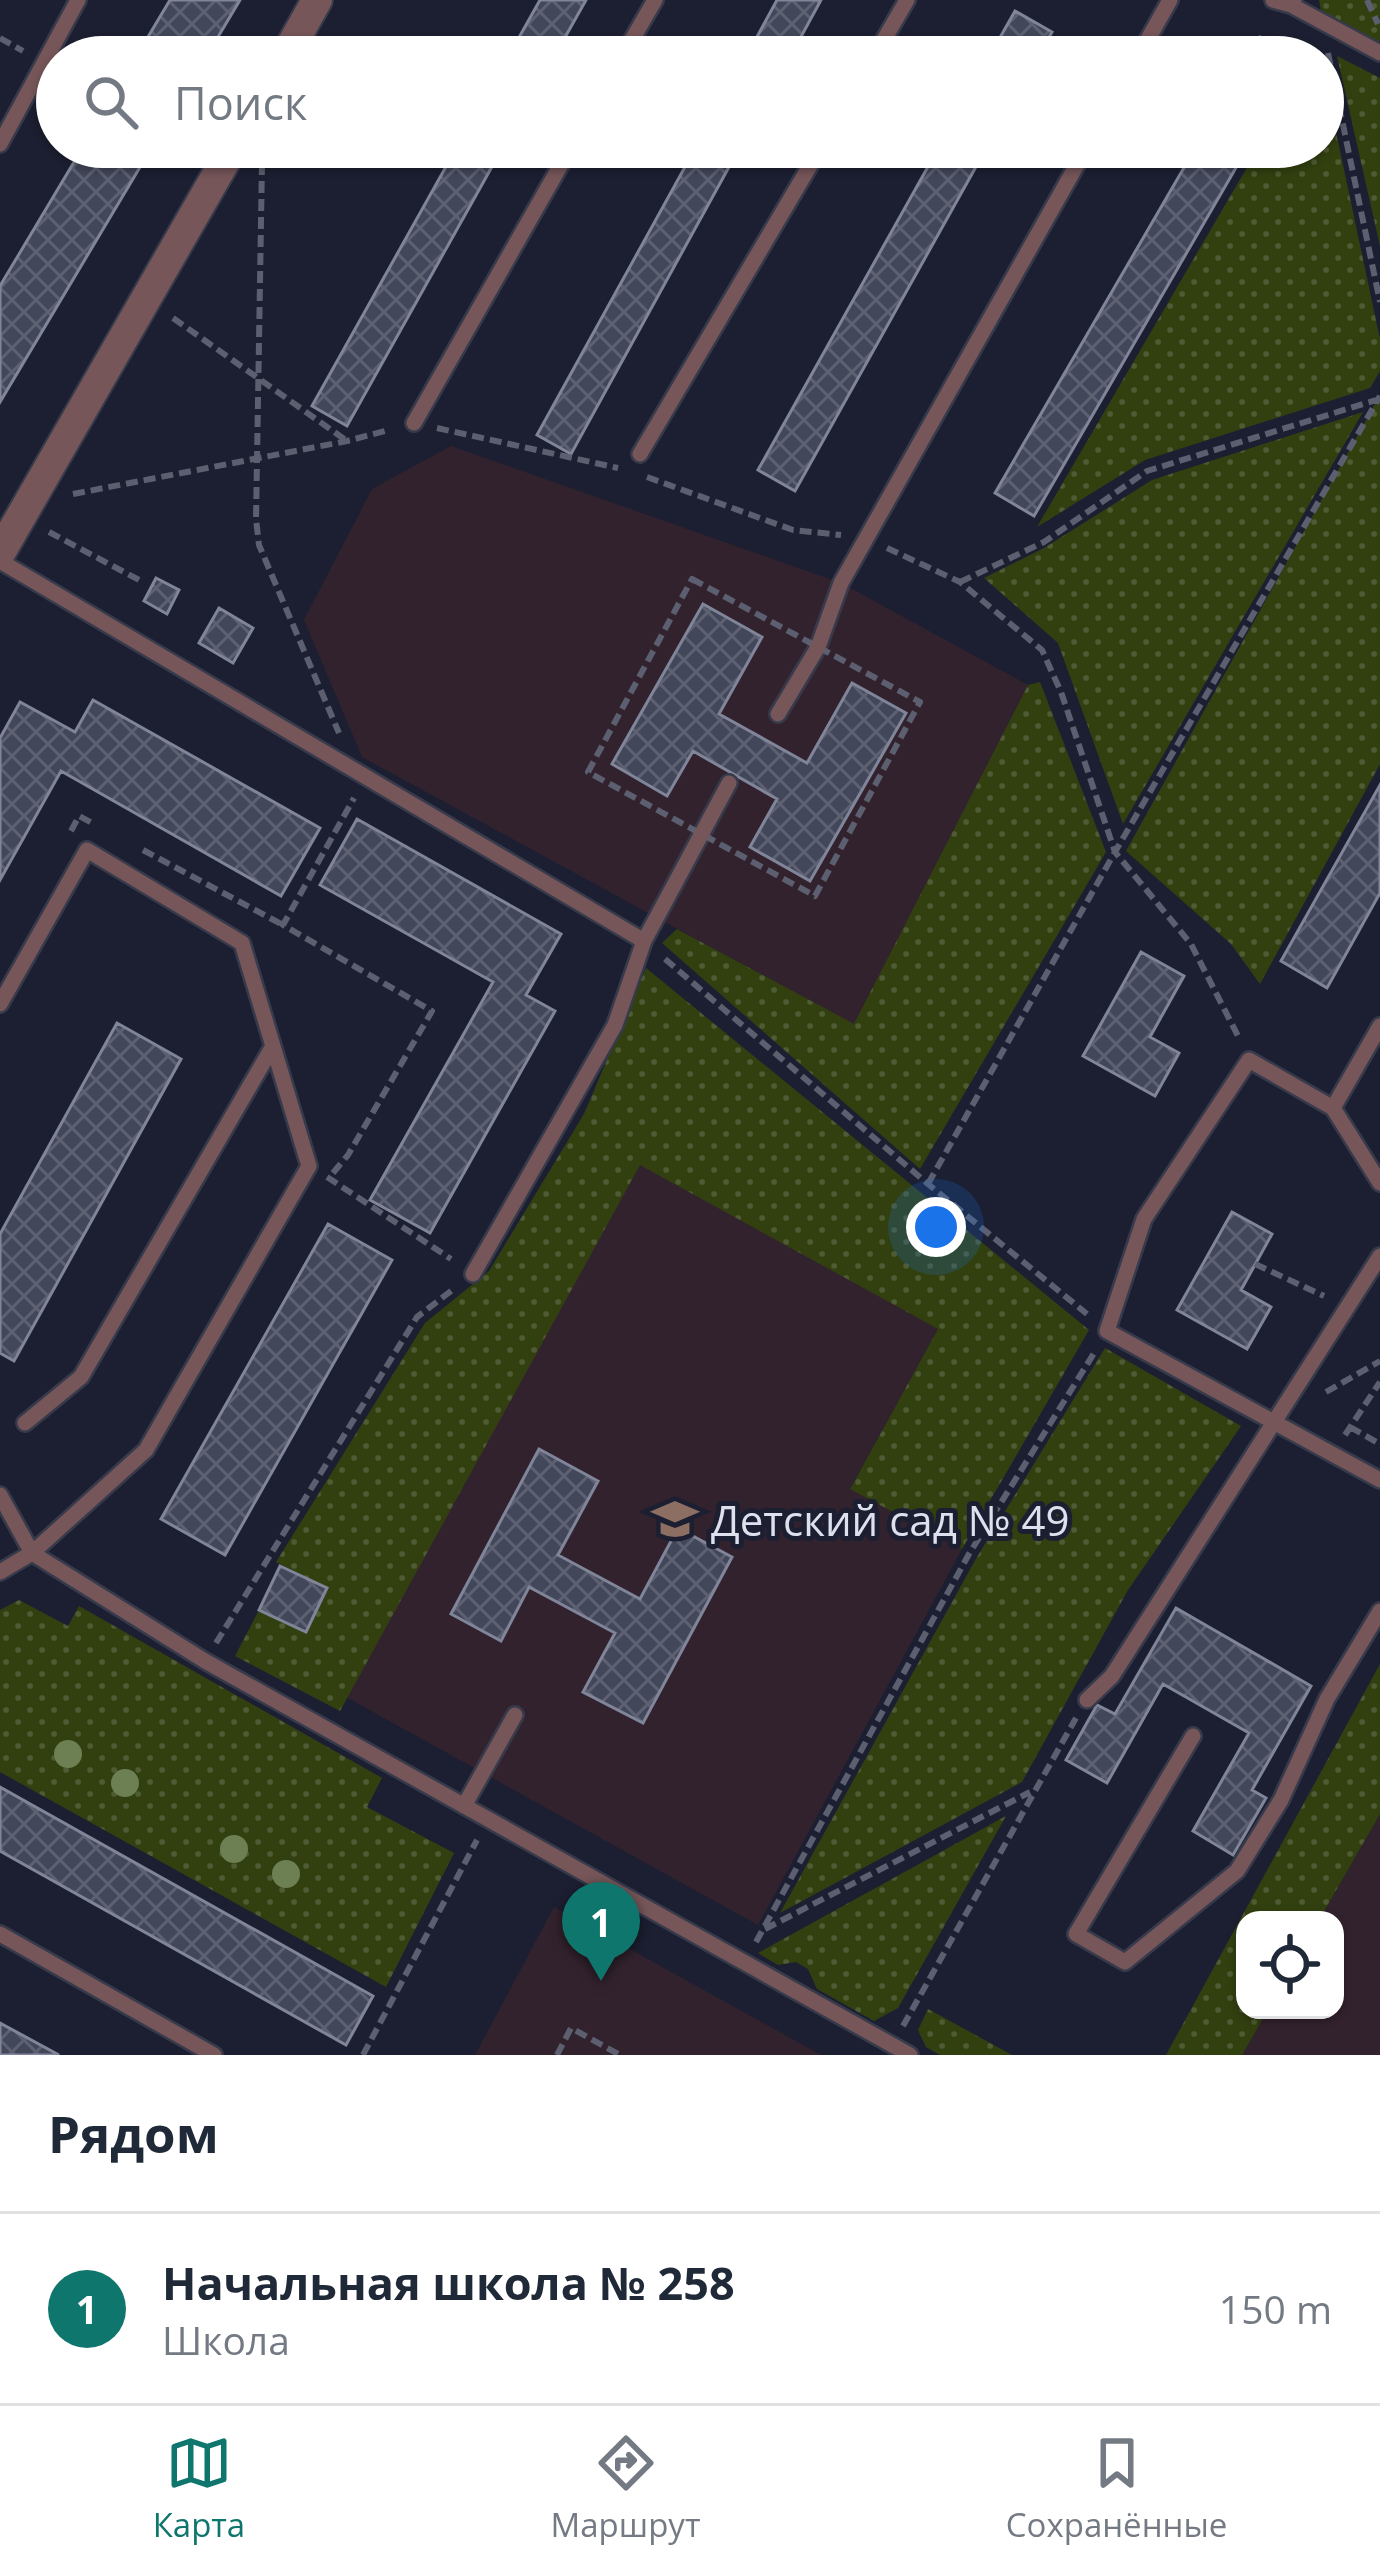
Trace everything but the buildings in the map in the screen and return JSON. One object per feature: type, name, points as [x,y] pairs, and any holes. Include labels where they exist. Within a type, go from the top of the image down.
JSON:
[{"type":"street","points":[[297,36],[317,0]]},
{"type":"street","points":[[0,557],[236,168]]},
{"type":"lane","points":[[58,36],[78,0]]},
{"type":"lane","points":[[634,36],[655,0]]},
{"type":"lane","points":[[886,36],[907,0]]},
{"type":"lane","points":[[1150,36],[1170,0]]},
{"type":"lane","points":[[1273,0],[1292,3],[1380,53]]},
{"type":"lane","points":[[0,144],[36,78]]},
{"type":"lane","points":[[414,423],[559,168]]},
{"type":"lane","points":[[640,454],[809,168]]},
{"type":"lane","points":[[778,714],[818,647],[841,583],[866,537],[1075,168]]},
{"type":"lane","points":[[0,557],[644,941]]},
{"type":"lane","points":[[473,1274],[615,1025],[644,941],[729,783]]},
{"type":"lane","points":[[0,1004],[87,850],[242,943],[309,1166],[146,1450],[32,1553],[0,1572]]},
{"type":"lane","points":[[1334,1108],[1380,1025]]},
{"type":"lane","points":[[25,1423],[81,1377],[273,1046]]},
{"type":"lane","points":[[1380,1183],[1334,1108],[1249,1060],[1144,1219],[1107,1331],[1380,1480]]},
{"type":"lane","points":[[1087,1700],[1112,1676],[1380,1256]]},
{"type":"lane","points":[[0,1495],[32,1553],[205,1660],[910,2055]]},
{"type":"lane","points":[[1192,1736],[1076,1934],[1125,1962],[1237,1870],[1281,1800],[1328,1699],[1380,1611]]},
{"type":"lane","points":[[464,1806],[515,1715]]},
{"type":"lane","points":[[0,1934],[214,2055]]},
{"type":"path","points":[[1367,0],[1380,29]]},
{"type":"path","points":[[1322,21],[1325,36]]},
{"type":"path","points":[[1344,128],[1380,302]]},
{"type":"path","points":[[249,168],[259,379],[259,545],[340,735]]},
{"type":"path","points":[[165,312],[347,441]]},
{"type":"path","points":[[960,582],[1044,542],[1147,471],[1380,398]]},
{"type":"path","points":[[928,1184],[1380,398]]},
{"type":"path","points":[[63,496],[347,441],[414,423],[631,470],[794,530],[866,537],[960,582],[1042,650],[1115,852],[1191,944],[1249,1060]]},
{"type":"path","points":[[40,528],[141,581]]},
{"type":"path","points":[[692,579],[920,702],[815,896],[702,833],[588,772],[692,579]]},
{"type":"path","points":[[644,941],[1107,1331],[969,1554],[746,1961]]},
{"type":"path","points":[[205,1660],[417,1317],[473,1274],[309,1166]]},
{"type":"path","points":[[1255,1264],[1349,1307]]},
{"type":"path","points":[[1333,1454],[1380,1382]]},
{"type":"path","points":[[1350,1427],[1380,1444]]},
{"type":"path","points":[[892,2045],[1087,1700]]},
{"type":"path","points":[[761,1930],[1034,1790]]},
{"type":"path","points":[[363,2055],[487,1821]]},
{"type":"path","points":[[556,2055],[571,2028],[620,2055]]},
{"type":"shaded area","points":[[451,446],[841,583],[1028,685],[854,1025],[362,757],[304,620],[372,489]]},
{"type":"shaded area","name":"Детский сад № 49","points":[[640,1164],[938,1329],[850,1488],[962,1549],[758,1925],[346,1697]]},
{"type":"shaded area","points":[[1380,1814],[1380,2055],[1242,2055],[1263,2019],[1344,2019],[1344,1911],[1324,1911]]},
{"type":"shaded area","points":[[554,1907],[821,2055],[475,2055]]},
{"type":"green space","points":[[1319,0],[1380,0],[1380,43],[1321,11]]},
{"type":"green space","points":[[1344,60],[1380,78],[1380,246],[1344,87]]},
{"type":"green space","points":[[1247,168],[1344,168],[1380,339],[1380,371],[1370,388],[1145,460],[1037,527]]},
{"type":"green space","points":[[1380,395],[1380,764],[1260,984],[1231,944],[1126,851]]},
{"type":"green space","points":[[1363,412],[1123,824],[1058,643],[984,578],[1044,548],[1152,480]]},
{"type":"green space","points":[[1040,682],[1106,852],[920,1169],[662,943],[677,929],[854,1024],[1028,685]]},
{"type":"green space","points":[[646,968],[1089,1330],[962,1549],[850,1489],[938,1329],[640,1165],[340,1711],[235,1656],[259,1610],[307,1631],[327,1588],[276,1562],[425,1323],[489,1271],[584,1114]]},
{"type":"green space","points":[[1105,1348],[1241,1426],[1128,1590],[1022,1782],[780,1913],[977,1557]]},
{"type":"green space","points":[[19,1600],[68,1626],[79,1606],[382,1778],[367,1807],[454,1853],[386,1987],[0,1772],[0,1610]]},
{"type":"green space","points":[[1380,1664],[1380,1814],[1324,1911],[1245,1911]]},
{"type":"green space","points":[[1006,1816],[898,2008],[874,2021],[817,1989],[808,1969],[796,1962],[778,1965],[758,1953]]},
{"type":"green space","points":[[1236,1927],[1236,2019],[1263,2019],[1242,2055],[1166,2055]]},
{"type":"green space","points":[[928,2009],[1012,2055],[940,2055],[926,2047],[918,2030]]},
{"type":"place","name":"Детский сад № 49","points":[[675,1519]]},
{"type":"place","name":"Начальная школа № 258","points":[[601,1981]]}]
